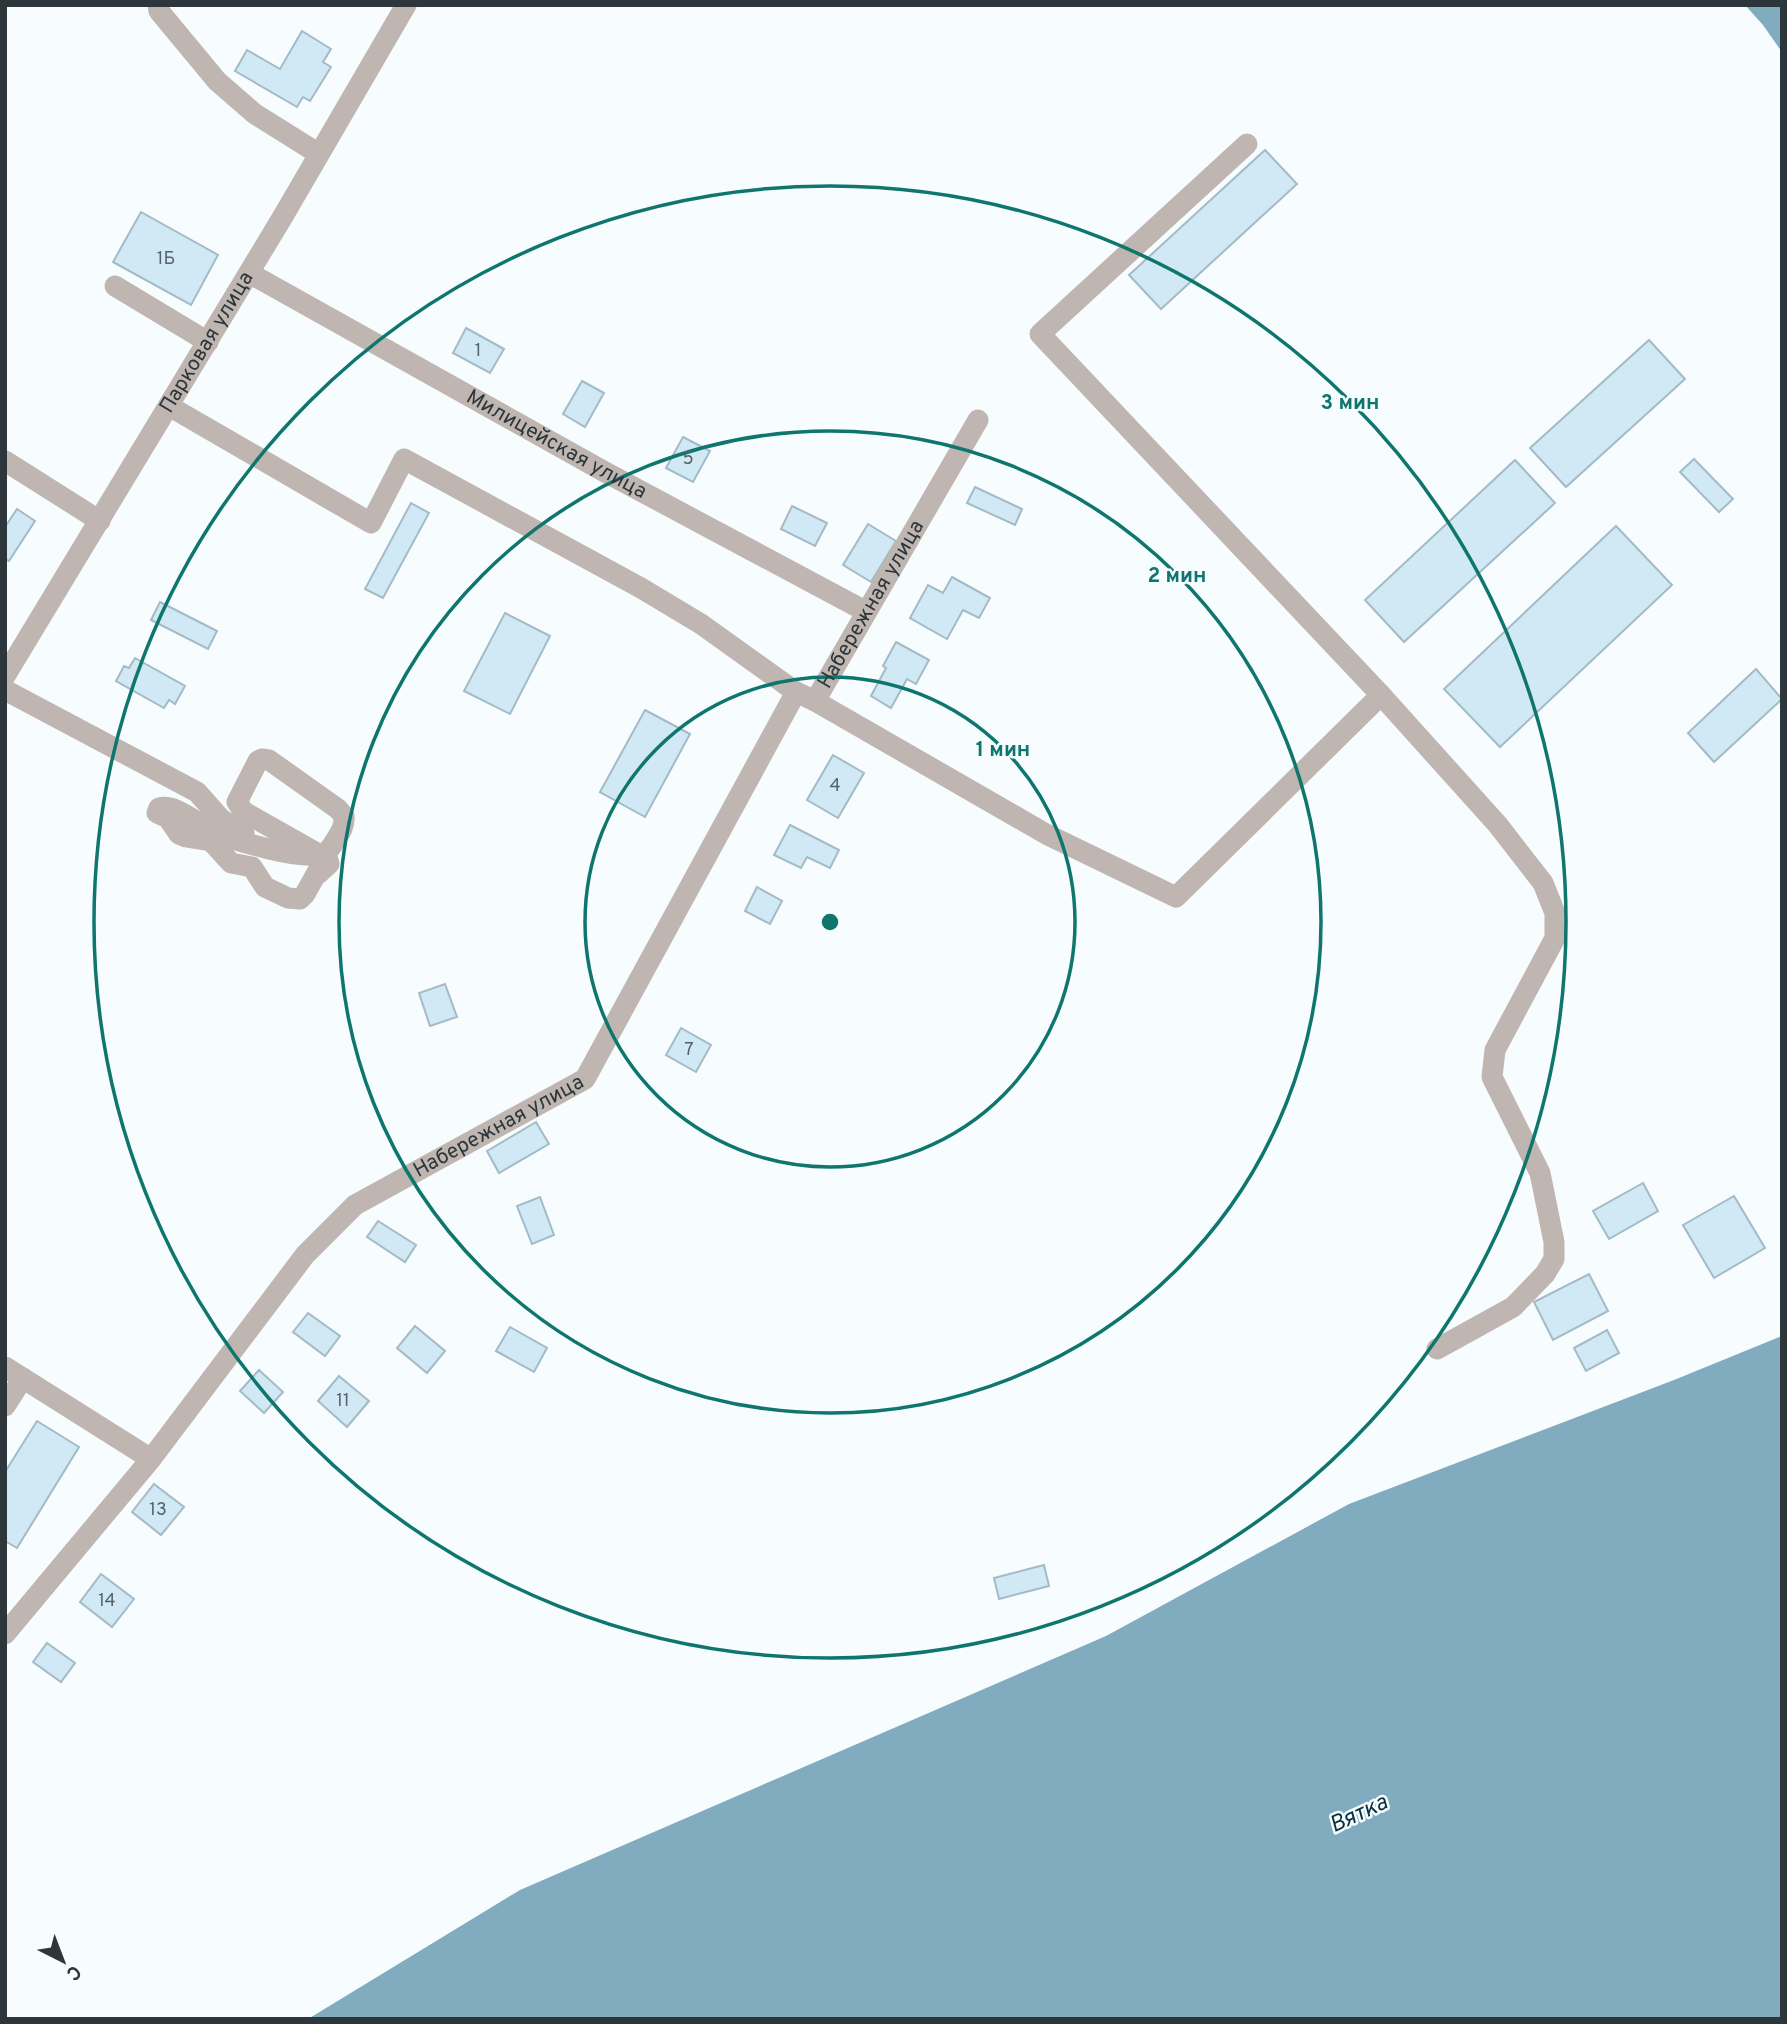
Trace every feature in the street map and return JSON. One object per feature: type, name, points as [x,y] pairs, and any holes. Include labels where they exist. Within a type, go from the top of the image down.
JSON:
[{"type":"street","points":[[158,5],[159,12],[217,81],[256,114],[319,154]]},
{"type":"street","name":"Парковая улица","points":[[5,676],[208,342],[406,5]]},
{"type":"street","points":[[1247,144],[1040,334],[1381,695],[1498,825],[1543,883],[1555,913],[1555,938],[1495,1050],[1492,1077],[1541,1173],[1554,1242],[1554,1259],[1545,1274],[1513,1307],[1437,1349]]},
{"type":"street","name":"Милицейская улица","points":[[249,273],[606,472],[865,611]]},
{"type":"street","points":[[115,286],[208,342]]},
{"type":"street","points":[[169,406],[371,523],[404,459],[641,587],[701,624],[805,697],[1046,834],[1176,897],[1381,695]]},
{"type":"street","name":"Набережная улица","points":[[5,1634],[151,1459],[305,1255],[355,1205],[585,1079],[805,697],[865,611],[978,420]]},
{"type":"street","points":[[5,461],[100,521]]},
{"type":"street","points":[[5,690],[197,792],[227,824],[277,850]]},
{"type":"street","points":[[227,824],[258,761],[265,759],[338,809],[345,821],[309,890],[300,899],[288,898],[265,887],[252,867],[231,863],[211,841],[179,834],[168,818],[157,813],[159,808],[168,807],[228,838],[321,863]]},
{"type":"street","points":[[197,792],[211,794],[246,782]]},
{"type":"street","points":[[237,802],[244,812],[321,863]]},
{"type":"street","points":[[5,1406],[14,1372],[151,1459]]},
{"type":"water","points":[[1745,5],[1782,5],[1782,52],[1763,25]]},
{"type":"water","name":"Вятка","points":[[1782,1336],[1782,2019],[308,2019],[520,1890],[1106,1636],[1349,1504]]},
{"type":"building","points":[[302,31],[331,49],[323,62],[331,67],[310,101],[303,97],[297,107],[235,71],[247,50],[280,69]]},
{"type":"building","points":[[1265,150],[1297,184],[1161,309],[1129,275]]},
{"type":"building","points":[[141,212],[218,255],[191,305],[113,262]]},
{"type":"building","points":[[466,328],[504,349],[490,373],[453,353]]},
{"type":"building","points":[[1649,340],[1685,379],[1566,487],[1530,448]]},
{"type":"building","points":[[582,381],[604,393],[585,427],[563,414]]},
{"type":"building","points":[[683,437],[710,451],[693,482],[666,468]]},
{"type":"building","points":[[1694,459],[1733,499],[1719,512],[1680,472]]},
{"type":"building","points":[[1515,460],[1555,503],[1404,642],[1365,600]]},
{"type":"building","points":[[975,487],[1022,509],[1015,525],[967,503]]},
{"type":"building","points":[[411,503],[429,513],[383,598],[365,589]]},
{"type":"building","points":[[792,506],[827,523],[815,546],[781,529]]},
{"type":"building","points":[[17,509],[35,521],[9,561],[5,559],[5,527]]},
{"type":"building","points":[[868,524],[896,541],[871,582],[843,565]]},
{"type":"building","points":[[1616,526],[1672,585],[1500,747],[1444,689]]},
{"type":"building","points":[[952,577],[990,598],[979,618],[963,610],[947,639],[910,618],[928,585],[943,593]]},
{"type":"building","points":[[160,602],[217,631],[208,649],[151,620]]},
{"type":"building","points":[[505,613],[550,636],[510,714],[464,691]]},
{"type":"building","points":[[896,642],[929,660],[916,684],[907,679],[891,708],[871,696]]},
{"type":"building","points":[[135,658],[185,686],[175,704],[169,700],[164,708],[116,681],[124,666],[129,668]]},
{"type":"building","points":[[1756,669],[1782,699],[1714,762],[1688,733]]},
{"type":"building","points":[[645,710],[690,734],[645,817],[600,792]]},
{"type":"building","points":[[833,755],[864,773],[838,818],[807,800]]},
{"type":"building","points":[[790,825],[839,850],[830,868],[807,857],[801,868],[774,855]]},
{"type":"building","points":[[757,887],[782,901],[770,924],[745,911]]},
{"type":"building","points":[[445,984],[457,1017],[430,1026],[419,993]]},
{"type":"building","points":[[681,1028],[711,1045],[696,1072],[666,1055]]},
{"type":"building","points":[[536,1122],[549,1144],[499,1173],[487,1151]]},
{"type":"building","points":[[1643,1183],[1658,1211],[1609,1239],[1593,1211]]},
{"type":"building","points":[[1734,1196],[1765,1248],[1714,1278],[1683,1225]]},
{"type":"building","points":[[540,1197],[554,1235],[532,1244],[517,1206]]},
{"type":"building","points":[[378,1221],[416,1245],[405,1262],[367,1237]]},
{"type":"building","points":[[1589,1274],[1608,1311],[1553,1340],[1534,1302]]},
{"type":"building","points":[[308,1313],[340,1336],[325,1356],[293,1332]]},
{"type":"building","points":[[415,1326],[445,1351],[427,1373],[397,1348]]},
{"type":"building","points":[[510,1327],[547,1348],[534,1372],[496,1351]]},
{"type":"building","points":[[1607,1330],[1619,1353],[1586,1371],[1574,1348]]},
{"type":"building","points":[[259,1370],[283,1392],[264,1413],[240,1391]]},
{"type":"building","points":[[339,1376],[369,1401],[347,1427],[318,1401]]},
{"type":"building","points":[[37,1421],[79,1447],[17,1548],[5,1541],[5,1472]]},
{"type":"building","points":[[154,1484],[184,1507],[161,1535],[132,1512]]},
{"type":"building","points":[[1044,1565],[1049,1586],[999,1599],[994,1578]]},
{"type":"building","points":[[101,1574],[134,1599],[112,1627],[80,1602]]},
{"type":"building","points":[[47,1643],[75,1663],[61,1682],[33,1662]]}]
